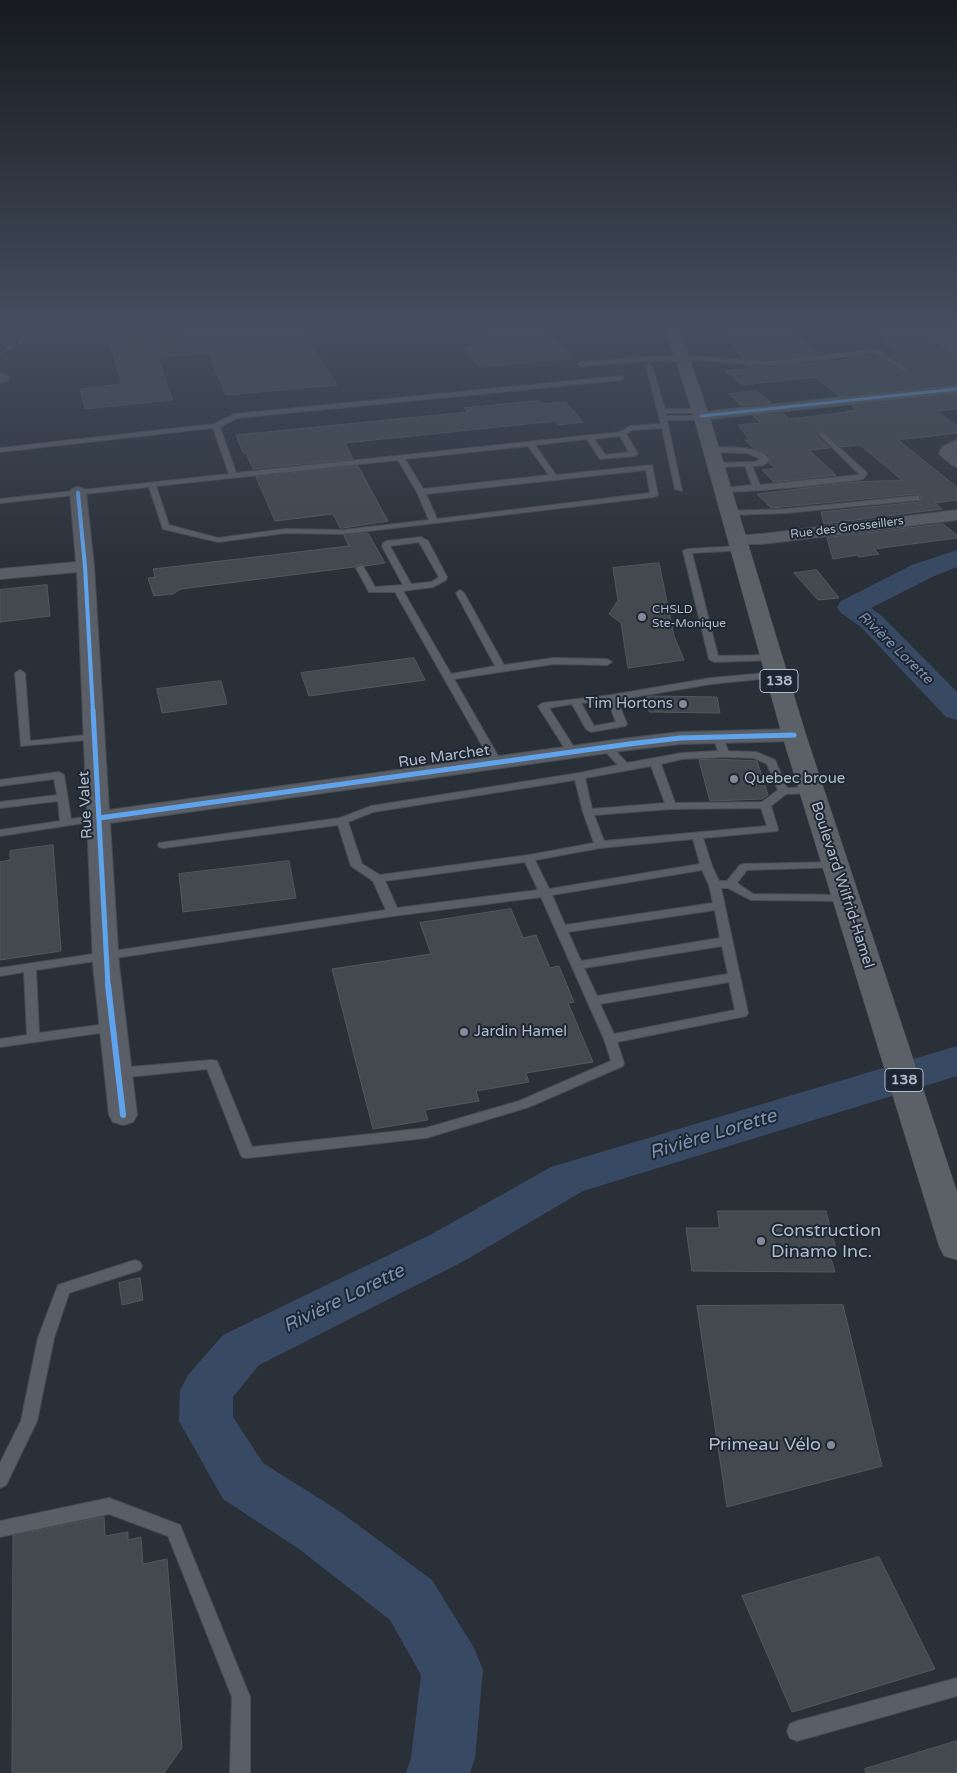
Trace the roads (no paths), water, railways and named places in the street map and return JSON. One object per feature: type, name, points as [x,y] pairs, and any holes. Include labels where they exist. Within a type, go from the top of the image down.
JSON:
[{"type":"main road","name":"Boulevard Wilfrid-Hamel","points":[[698,406],[794,735],[957,1246]]},
{"type":"street","points":[[701,415],[792,406]]},
{"type":"street","points":[[957,445],[950,447],[947,450],[947,454],[957,462]]},
{"type":"street","name":"Rue Valet","points":[[78,492],[85,566],[106,954],[117,1073],[123,1115]]},
{"type":"street","name":"Rue des Grosseillers","points":[[739,544],[762,539],[957,515]]},
{"type":"street","points":[[0,574],[85,566]]},
{"type":"street","name":"Rue Marchet","points":[[99,818],[680,738],[721,745],[794,735]]},
{"type":"lane","points":[[0,450],[216,426],[235,416],[339,406]]},
{"type":"lane","points":[[660,406],[679,490]]},
{"type":"lane","points":[[0,501],[622,434],[630,428],[664,418],[701,415]]},
{"type":"lane","points":[[216,426],[233,476]]},
{"type":"lane","points":[[589,437],[602,457],[634,454],[622,434]]},
{"type":"lane","points":[[723,490],[860,477],[863,474],[823,435]]},
{"type":"lane","points":[[530,443],[554,477]]},
{"type":"lane","points":[[740,450],[757,454],[765,459],[761,463],[748,465],[713,457],[740,450]]},
{"type":"lane","points":[[401,458],[434,522]]},
{"type":"lane","points":[[748,465],[756,486],[748,489]]},
{"type":"lane","points":[[152,484],[166,527],[218,540],[285,530],[343,532],[654,495],[649,468],[420,492]]},
{"type":"lane","points":[[730,513],[786,512],[916,498]]},
{"type":"lane","points":[[360,568],[372,590],[398,589],[433,584],[442,580],[444,577],[424,541],[421,539],[387,543],[386,546],[408,587]]},
{"type":"lane","points":[[739,544],[687,551],[714,659],[774,666]]},
{"type":"lane","points":[[398,589],[497,762]]},
{"type":"lane","points":[[460,593],[502,668]]},
{"type":"lane","points":[[448,677],[554,662],[607,662]]},
{"type":"lane","points":[[572,752],[543,706],[610,698],[711,681],[774,666]]},
{"type":"lane","points":[[20,672],[25,744],[95,737]]},
{"type":"lane","points":[[575,701],[591,729],[622,724],[610,698]]},
{"type":"lane","points":[[163,845],[342,822],[371,809],[579,776],[625,766],[655,762],[721,745],[756,755],[771,762],[783,790]]},
{"type":"lane","points":[[606,747],[625,766]]},
{"type":"lane","points":[[655,762],[671,806]]},
{"type":"lane","points":[[0,783],[60,775],[66,823]]},
{"type":"lane","points":[[579,776],[588,812],[600,845]]},
{"type":"lane","points":[[588,812],[671,806],[765,805],[783,790],[812,790]]},
{"type":"lane","points":[[0,805],[63,797]]},
{"type":"lane","points":[[378,878],[529,858],[600,845],[773,829],[765,805]]},
{"type":"lane","points":[[0,833],[99,818]]},
{"type":"lane","points":[[342,822],[357,866],[378,878],[393,912]]},
{"type":"lane","points":[[610,1039],[742,1013],[715,885],[706,866],[697,835]]},
{"type":"lane","points":[[117,1073],[212,1064],[247,1153],[426,1133],[524,1104],[618,1063],[610,1039],[529,858]]},
{"type":"lane","points":[[730,884],[744,867],[836,865]]},
{"type":"lane","points":[[0,972],[106,954],[393,912],[545,893],[706,866]]},
{"type":"lane","points":[[715,885],[730,884],[751,897],[847,898]]},
{"type":"lane","points":[[561,929],[719,906]]},
{"type":"lane","points":[[577,965],[727,941]]},
{"type":"lane","points":[[30,967],[33,1038]]},
{"type":"lane","points":[[593,1000],[734,977]]},
{"type":"lane","points":[[0,1043],[114,1027]]},
{"type":"lane","points":[[0,1480],[29,1421],[46,1338],[63,1289],[134,1266]]},
{"type":"lane","points":[[0,1529],[108,1506],[174,1531],[241,1697],[240,1773]]},
{"type":"lane","points":[[797,1731],[957,1687]]},
{"type":"waterway","name":"Rivière Lorette","points":[[957,558],[922,571],[851,607],[872,622],[957,710]]},
{"type":"waterway","name":"Rivière Lorette","points":[[438,1773],[443,1758],[452,1670],[411,1600],[319,1530],[243,1481],[206,1421],[207,1391],[241,1350],[447,1248],[567,1179],[957,1061]]},
{"type":"place","name":"CHSLD Ste-Monique","points":[[642,617]]},
{"type":"place","name":"Tim Hortons","points":[[683,704]]},
{"type":"place","name":"Quebec broue","points":[[734,779]]},
{"type":"place","name":"Jardin Hamel","points":[[464,1032]]},
{"type":"place","name":"Construction Dinamo Inc.","points":[[761,1241]]},
{"type":"place","name":"Primeau Vélo","points":[[831,1445]]}]
